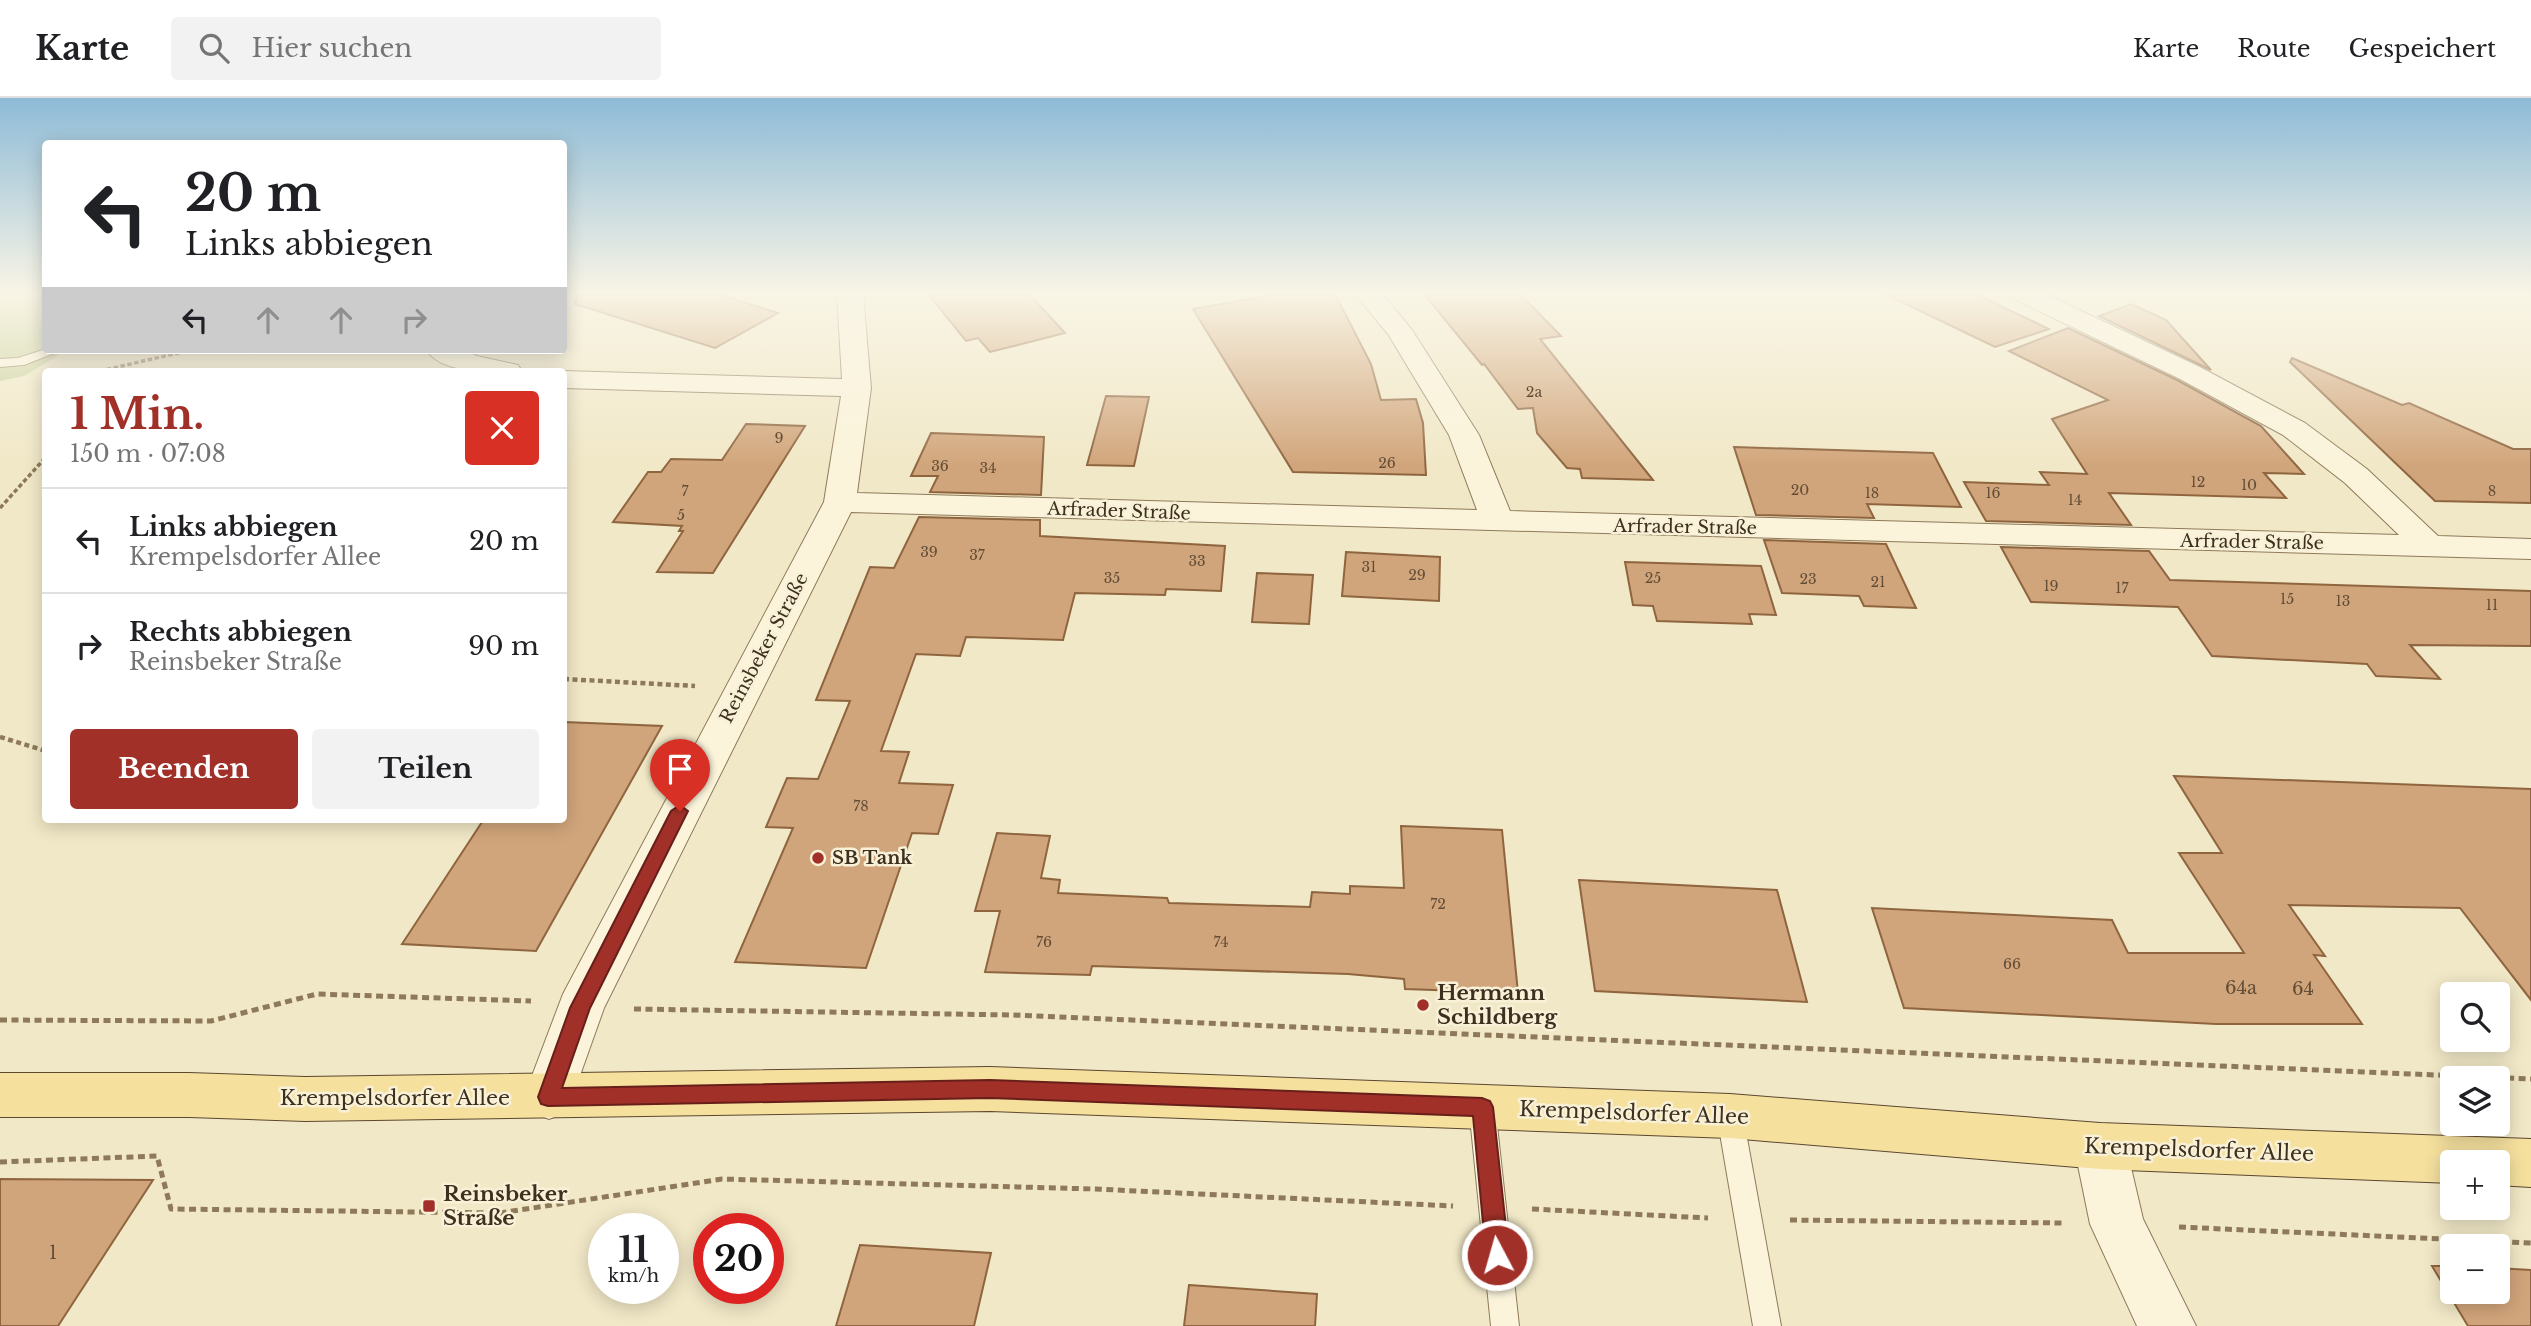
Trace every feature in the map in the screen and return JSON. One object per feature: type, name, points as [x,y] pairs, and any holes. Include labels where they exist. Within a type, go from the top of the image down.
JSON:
[{"type":"main road","name":"Krempelsdorfer Allee","points":[[0,1095],[189,1095],[306,1099],[990,1089],[1730,1116],[2100,1146],[2531,1163]]},
{"type":"street","name":"Reinsbeker Straße","points":[[548,1097],[580,1008],[742,688],[840,502],[857,388],[854,351]]},
{"type":"street","points":[[1412,351],[1464,435],[1498,522]]},
{"type":"street","points":[[2144,351],[2294,429],[2356,476],[2429,546]]},
{"type":"street","points":[[449,354],[469,363],[493,368]]},
{"type":"street","points":[[567,379],[857,388]]},
{"type":"street","name":"Arfrader Straße","points":[[840,502],[2531,549]]},
{"type":"street","points":[[2100,1146],[2117,1224],[2167,1326]]},
{"type":"lane","points":[[0,363],[19,362],[43,354]]},
{"type":"lane","points":[[1482,1107],[1505,1326]]},
{"type":"lane","points":[[1730,1116],[1767,1326]]},
{"type":"path","points":[[113,368],[174,354]]},
{"type":"path","points":[[0,508],[42,461]]},
{"type":"path","points":[[567,679],[742,688]]},
{"type":"path","points":[[0,737],[42,750]]},
{"type":"path","points":[[0,1020],[211,1021],[317,994],[533,1002],[580,1008],[1013,1015],[2531,1079]]},
{"type":"path","points":[[0,1161],[157,1156],[171,1209],[500,1213],[722,1178],[1095,1189],[1748,1220],[2117,1224],[2531,1243]]},
{"type":"green space","points":[[0,351],[60,354],[24,376],[0,381]]},
{"type":"building","points":[[1219,351],[1364,351],[1371,364],[1381,400],[1416,399],[1423,423],[1426,475],[1293,472]]},
{"type":"building","points":[[1471,351],[1550,351],[1653,480],[1582,478],[1580,469],[1567,468],[1537,433],[1533,408],[1518,409],[1484,364],[1482,365]]},
{"type":"building","points":[[2010,351],[2117,351],[2177,380],[2261,426],[2304,474],[2264,473],[2286,498],[2109,493],[2131,525],[1986,521],[1964,482],[2049,485],[2040,472],[2087,474],[2052,419],[2108,400]]},
{"type":"building","points":[[2172,351],[2194,351],[2211,370]]},
{"type":"building","points":[[2292,358],[2402,405],[2409,403],[2513,449],[2531,449],[2531,503],[2435,501],[2290,362]]},
{"type":"building","points":[[1106,396],[1149,397],[1134,466],[1087,465]]},
{"type":"building","points":[[746,424],[805,426],[713,573],[657,572],[683,531],[679,531],[682,526],[613,522],[648,472],[661,472],[671,459],[722,460]]},
{"type":"building","points":[[931,433],[1044,437],[1041,495],[930,492],[938,476],[911,476]]},
{"type":"building","points":[[1734,447],[1933,453],[1961,507],[1867,504],[1874,518],[1756,515]]},
{"type":"building","points":[[919,517],[1040,520],[1040,536],[1225,546],[1221,591],[1166,589],[1165,595],[1075,593],[1063,640],[966,637],[960,656],[916,654],[881,751],[909,752],[899,783],[953,785],[938,834],[912,833],[866,968],[735,962],[793,828],[766,827],[787,778],[818,779],[850,701],[816,700],[870,567],[894,568]]},
{"type":"building","points":[[1764,540],[1886,544],[1916,608],[1864,606],[1859,596],[1782,593]]},
{"type":"building","points":[[2001,547],[2149,551],[2170,580],[2531,591],[2531,646],[2410,645],[2440,679],[2376,676],[2367,664],[2212,656],[2178,607],[2031,602]]},
{"type":"building","points":[[1346,552],[1440,557],[1439,601],[1342,596]]},
{"type":"building","points":[[1625,562],[1761,566],[1776,615],[1749,614],[1752,624],[1657,621],[1653,606],[1633,605]]},
{"type":"building","points":[[1257,573],[1313,575],[1309,624],[1252,622]]},
{"type":"building","points":[[567,722],[662,726],[536,951],[402,944],[481,823],[567,823]]},
{"type":"building","points":[[2174,776],[2531,789],[2531,1000],[2460,908],[2289,905],[2325,956],[2314,955],[2362,1024],[2216,1024],[1904,1008],[1872,908],[2112,920],[2128,953],[2244,953],[2179,853],[2222,853]]},
{"type":"building","points":[[1401,826],[1502,830],[1518,993],[1405,989],[1404,979],[1348,974],[1092,966],[1090,975],[985,972],[1000,911],[975,911],[997,833],[1050,836],[1041,878],[1060,880],[1058,893],[1167,898],[1169,903],[1310,907],[1312,892],[1350,894],[1350,886],[1404,888]]},
{"type":"building","points":[[1579,880],[1777,890],[1807,1002],[1595,991]]},
{"type":"building","points":[[0,1179],[153,1180],[58,1326],[0,1326]]},
{"type":"building","points":[[860,1245],[991,1253],[974,1326],[836,1326]]},
{"type":"building","points":[[2432,1266],[2440,1266],[2440,1279]]},
{"type":"building","points":[[2510,1269],[2531,1270],[2531,1326],[2468,1326],[2455,1304],[2510,1304]]},
{"type":"building","points":[[1189,1285],[1317,1294],[1315,1326],[1184,1326]]},
{"type":"place","name":"SB Tank","points":[[818,858]]},
{"type":"place","name":"Hermann Schildberg","points":[[1423,1005]]},
{"type":"place","name":"Reinsbeker Straße","points":[[429,1206]]},
{"type":"route","points":[[680,811],[580,1008],[548,1097],[990,1089],[1482,1107],[1497,1255]]}]
